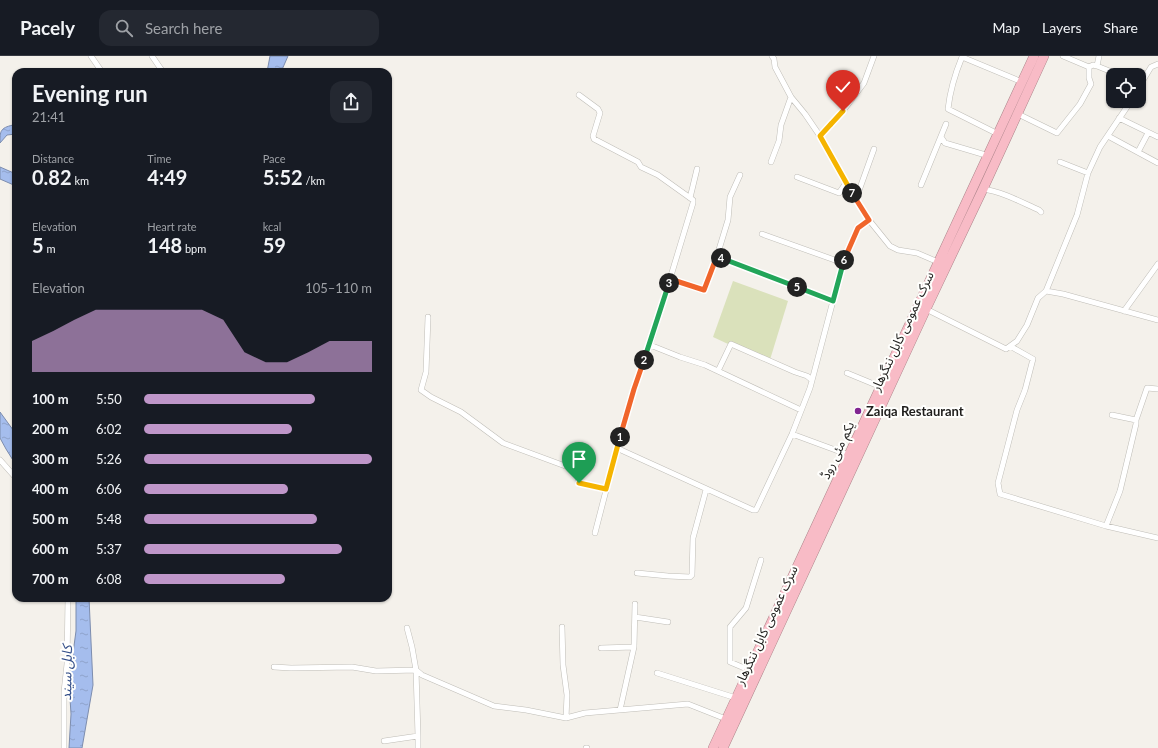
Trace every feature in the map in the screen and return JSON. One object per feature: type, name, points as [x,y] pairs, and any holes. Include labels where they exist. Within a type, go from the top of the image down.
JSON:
[{"type":"highway","name":"سرک عمومی کابل ننگرهار","points":[[916,309],[1034,56]]},
{"type":"highway","name":"سرک عمومی کابل ننگرهار","points":[[723,748],[926,309],[984,189],[1044,56]]},
{"type":"highway","name":"یکم مئی روڈ","points":[[801,559],[916,309]]},
{"type":"highway","name":"سرک عمومی کابل ننگرهار","points":[[713,748],[801,559]]},
{"type":"street","points":[[91,56],[99,68]]},
{"type":"street","points":[[152,56],[160,68]]},
{"type":"street","points":[[772,56],[775,67],[791,97],[820,136],[846,183],[869,220],[890,246],[898,250],[917,253],[938,262]]},
{"type":"street","points":[[820,136],[843,111],[864,83],[874,56]]},
{"type":"street","points":[[1063,56],[1089,67],[1093,65],[1106,70]]},
{"type":"street","points":[[1097,66],[1099,56]]},
{"type":"street","points":[[998,134],[948,109],[949,96],[955,74],[962,57],[1022,82]]},
{"type":"street","points":[[1146,74],[1151,67],[1158,64]]},
{"type":"street","points":[[1018,114],[1056,133],[1080,104],[1091,84],[1089,78],[1089,67]]},
{"type":"street","points":[[579,95],[598,109],[600,113],[593,136],[594,139],[638,162],[641,167],[658,176],[693,200],[694,203],[650,345],[624,421],[595,533]]},
{"type":"street","points":[[771,162],[779,141],[781,125],[791,97]]},
{"type":"street","points":[[926,309],[1006,349],[1017,341],[1027,325],[1038,298],[1046,291],[1077,215],[1088,173],[1100,147],[1126,108]]},
{"type":"street","points":[[1119,118],[1158,138]]},
{"type":"street","points":[[921,185],[946,124]]},
{"type":"street","points":[[1138,152],[1148,133]]},
{"type":"street","points":[[1108,136],[1158,163]]},
{"type":"street","points":[[941,137],[945,142],[988,156]]},
{"type":"street","points":[[856,199],[874,149]]},
{"type":"street","points":[[1060,162],[1088,173]]},
{"type":"street","points":[[690,198],[697,169]]},
{"type":"street","points":[[670,279],[704,290],[717,256],[728,220],[730,197],[740,175]]},
{"type":"street","points":[[796,177],[839,193],[846,183]]},
{"type":"street","points":[[984,189],[991,190],[1019,201],[1041,212]]},
{"type":"street","points":[[617,449],[706,490],[756,510],[792,434],[812,380],[843,263],[858,228],[869,220]]},
{"type":"street","points":[[762,234],[843,263]]},
{"type":"street","points":[[717,256],[833,301]]},
{"type":"street","points":[[1124,311],[1158,264]]},
{"type":"street","points":[[1046,291],[1063,294],[1158,320]]},
{"type":"street","points":[[428,316],[426,372],[422,390],[431,397],[461,412],[503,443],[576,470],[579,483],[606,489]]},
{"type":"street","points":[[718,371],[732,344],[807,376],[812,380]]},
{"type":"street","points":[[650,345],[705,365],[801,410]]},
{"type":"street","points":[[1010,346],[1033,359],[1025,390],[1017,410],[998,483],[1000,494],[1106,526],[1158,538]]},
{"type":"street","points":[[847,373],[881,387]]},
{"type":"street","points":[[1106,526],[1120,491],[1136,420],[1147,388],[1158,389]]},
{"type":"street","points":[[1112,415],[1136,420]]},
{"type":"street","points":[[792,434],[849,454]]},
{"type":"street","points":[[0,460],[12,474]]},
{"type":"street","points":[[637,572],[668,576],[690,577],[692,575],[693,538],[706,490]]},
{"type":"street","points":[[749,670],[730,662],[730,627],[746,608],[761,560]]},
{"type":"street","points":[[64,748],[64,692],[67,664],[68,602]]},
{"type":"street","points":[[620,710],[634,647],[635,604]]},
{"type":"street","points":[[635,618],[668,622]]},
{"type":"street","points":[[562,627],[563,665],[567,695],[566,718]]},
{"type":"street","points":[[407,628],[416,670],[418,748]]},
{"type":"street","points":[[601,648],[634,647]]},
{"type":"street","points":[[274,668],[352,667],[376,671],[416,670],[422,675],[494,706],[526,710],[566,718],[585,713],[688,704],[726,719]]},
{"type":"street","points":[[657,673],[736,698]]},
{"type":"street","points":[[384,741],[418,736]]},
{"type":"green space","points":[[733,281],[788,301],[769,363],[713,337]]},
{"type":"water","points":[[270,56],[288,56],[283,68],[268,68]]},
{"type":"water","points":[[12,125],[12,134],[7,135],[0,143],[0,136],[5,127]]},
{"type":"water","points":[[0,167],[12,172],[12,184],[0,179]]},
{"type":"water","points":[[0,412],[12,428],[12,459],[0,438]]},
{"type":"water","points":[[76,602],[89,602],[93,685],[82,748],[69,748],[71,714],[69,683],[76,631]]},
{"type":"place","name":"Zaiqa Restaurant","points":[[858,411]]},
{"type":"route","points":[[579,483],[606,489],[624,421],[650,345],[670,279],[704,290],[717,256],[833,301],[843,263],[849,248],[858,228],[869,220],[846,183],[820,136],[843,111]]},
{"type":"water label","name":"کابل سيند","points":[[66,673]]}]
